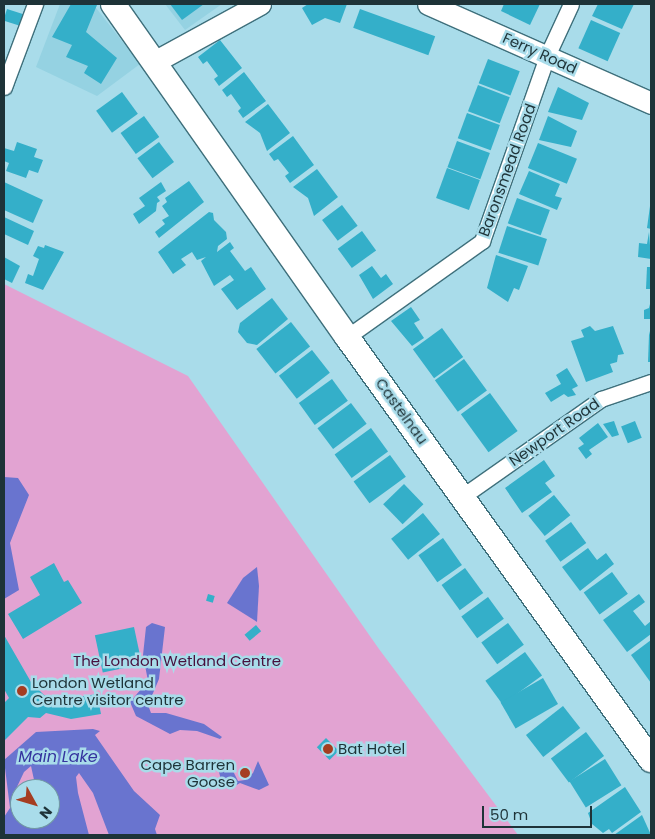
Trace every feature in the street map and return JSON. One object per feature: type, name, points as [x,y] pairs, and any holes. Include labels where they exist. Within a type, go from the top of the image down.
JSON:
[{"type":"main road","name":"Castelnau","points":[[113,4],[347,336],[651,760]]},
{"type":"street","points":[[4,87],[35,4]]},
{"type":"street","points":[[154,62],[260,4]]},
{"type":"street","name":"Ferry Road","points":[[428,4],[651,103]]},
{"type":"street","name":"Baronsmead Road","points":[[347,336],[482,241],[547,56],[571,4]]},
{"type":"street","name":"Newport Road","points":[[463,496],[601,399],[651,382]]},
{"type":"shaded area","points":[[60,4],[93,4],[140,64],[97,96],[36,67]]},
{"type":"shaded area","points":[[165,4],[222,4],[185,30]]},
{"type":"green space","name":"The London Wetland Centre","points":[[4,284],[188,376],[379,649],[518,835],[4,835]]},
{"type":"water","points":[[4,477],[18,478],[29,495],[10,543],[19,590],[4,599]]},
{"type":"water","points":[[257,567],[259,586],[257,622],[227,603],[243,578]]},
{"type":"water","points":[[152,623],[165,627],[159,679],[148,705],[151,713],[166,713],[204,724],[222,737],[220,739],[197,731],[180,730],[170,734],[136,716],[130,702],[148,681],[143,655],[146,627]]},
{"type":"water","name":"Main Lake","points":[[93,729],[100,731],[95,735],[134,791],[160,815],[155,829],[157,835],[109,835],[93,793],[79,773],[76,777],[78,793],[89,835],[4,835],[4,817],[10,808],[4,760],[36,732]]},
{"type":"water","points":[[258,761],[269,785],[259,790],[240,783],[230,789],[221,780],[219,772],[229,763],[238,781],[245,780],[253,773]]},
{"type":"building","points":[[71,4],[97,5],[86,32],[117,58],[101,84],[84,73],[88,66],[66,57],[72,45],[52,37]]},
{"type":"building","points":[[170,4],[204,4],[182,20]]},
{"type":"building","points":[[308,4],[347,4],[340,23],[325,18],[312,25],[302,8]]},
{"type":"building","points":[[504,4],[540,4],[530,25],[501,11]]},
{"type":"building","points":[[598,4],[634,4],[622,29],[592,16]]},
{"type":"building","points":[[7,9],[25,15],[21,26],[4,21]]},
{"type":"building","points":[[360,9],[435,36],[428,55],[353,28]]},
{"type":"building","points":[[591,20],[620,33],[608,61],[578,48]]},
{"type":"building","points":[[220,40],[242,68],[219,86],[214,79],[218,76],[207,61],[203,64],[198,57]]},
{"type":"building","points":[[488,59],[520,71],[510,95],[479,83]]},
{"type":"building","points":[[244,72],[266,101],[243,118],[238,111],[241,108],[231,94],[227,97],[222,90]]},
{"type":"building","points":[[478,85],[510,97],[500,123],[468,111]]},
{"type":"building","points":[[558,87],[589,103],[582,120],[548,112]]},
{"type":"building","points":[[122,92],[138,114],[112,133],[96,111]]},
{"type":"building","points":[[268,104],[290,133],[267,151],[260,133],[245,122]]},
{"type":"building","points":[[467,113],[500,125],[491,150],[458,138]]},
{"type":"building","points":[[144,116],[159,137],[136,154],[121,133]]},
{"type":"building","points":[[548,116],[577,131],[571,147],[539,140]]},
{"type":"building","points":[[293,136],[314,165],[290,183],[285,176],[289,173],[278,159],[274,161],[269,154]]},
{"type":"building","points":[[457,141],[490,153],[480,179],[447,167]]},
{"type":"building","points":[[17,142],[37,149],[34,157],[43,160],[38,173],[29,170],[26,178],[6,171],[9,163],[4,161],[4,148],[14,151]]},
{"type":"building","points":[[159,142],[174,162],[152,178],[137,158]]},
{"type":"building","points":[[538,143],[577,159],[567,184],[528,168]]},
{"type":"building","points":[[447,168],[480,180],[469,210],[436,198]]},
{"type":"building","points":[[317,169],[338,197],[314,216],[308,198],[293,187]]},
{"type":"building","points":[[529,171],[560,184],[555,196],[562,198],[557,210],[519,194]]},
{"type":"building","points":[[189,181],[204,202],[159,238],[155,232],[165,224],[162,220],[169,216],[162,206],[167,202],[165,198]]},
{"type":"building","points":[[4,182],[43,200],[33,223],[4,210]]},
{"type":"building","points":[[161,182],[166,191],[157,197],[160,201],[157,203],[156,211],[139,224],[133,214],[145,206],[139,198]]},
{"type":"building","points":[[517,198],[550,210],[541,235],[508,223]]},
{"type":"building","points":[[342,205],[358,226],[338,241],[322,220]]},
{"type":"building","points":[[651,206],[651,229],[647,228]]},
{"type":"building","points":[[209,212],[213,213],[214,220],[226,232],[227,239],[218,246],[217,252],[230,242],[234,248],[230,251],[245,271],[251,267],[266,289],[237,310],[221,289],[234,280],[230,275],[214,286],[201,261],[206,257],[197,260],[192,252],[181,259],[186,265],[173,274],[158,252]]},
{"type":"building","points":[[4,217],[34,231],[28,245],[4,234]]},
{"type":"building","points":[[507,226],[547,239],[538,266],[498,253]]},
{"type":"building","points":[[362,231],[376,250],[352,268],[338,249]]},
{"type":"building","points":[[649,232],[651,259],[638,257],[639,243],[647,244]]},
{"type":"building","points":[[45,245],[64,252],[43,290],[25,283],[28,274],[33,276],[39,259],[33,256],[38,246],[44,248]]},
{"type":"building","points":[[496,255],[528,266],[519,290],[514,288],[508,302],[487,288]]},
{"type":"building","points":[[4,257],[20,266],[12,283],[4,279]]},
{"type":"building","points":[[372,266],[381,278],[386,274],[393,284],[373,299],[359,275]]},
{"type":"building","points":[[647,267],[651,267],[651,289],[646,289]]},
{"type":"building","points":[[272,298],[288,319],[257,345],[247,343],[238,332],[240,323]]},
{"type":"building","points":[[651,300],[651,319],[644,319],[644,310],[649,308]]},
{"type":"building","points":[[411,307],[420,320],[414,323],[424,338],[412,346],[391,321]]},
{"type":"building","points":[[291,322],[310,346],[275,374],[256,349]]},
{"type":"building","points":[[590,326],[595,331],[613,326],[624,354],[618,355],[617,362],[610,364],[613,372],[586,382],[571,341],[584,337],[581,330]]},
{"type":"building","points":[[651,327],[651,362],[648,362],[649,335]]},
{"type":"building","points":[[442,328],[463,357],[434,378],[413,349]]},
{"type":"building","points":[[312,350],[330,373],[297,399],[279,376]]},
{"type":"building","points":[[464,359],[487,391],[458,412],[435,380]]},
{"type":"building","points":[[567,368],[578,386],[572,389],[576,395],[568,397],[564,394],[551,402],[545,393],[561,384],[556,375]]},
{"type":"building","points":[[332,379],[348,401],[315,425],[299,403]]},
{"type":"building","points":[[490,393],[518,431],[489,452],[461,414]]},
{"type":"building","points":[[351,403],[367,424],[333,449],[317,428]]},
{"type":"building","points":[[614,421],[619,435],[612,437],[603,424]]},
{"type":"building","points":[[635,421],[642,438],[628,443],[621,427]]},
{"type":"building","points":[[598,423],[608,437],[589,450],[592,454],[586,459],[578,448],[584,444],[579,438]]},
{"type":"building","points":[[371,428],[388,451],[352,478],[335,454]]},
{"type":"building","points":[[390,455],[406,477],[369,503],[354,481]]},
{"type":"building","points":[[544,460],[555,476],[545,483],[552,492],[522,513],[505,488]]},
{"type":"building","points":[[404,484],[423,504],[403,524],[383,504]]},
{"type":"building","points":[[554,495],[570,515],[545,536],[528,516]]},
{"type":"building","points":[[423,513],[440,534],[408,560],[391,539]]},
{"type":"building","points":[[571,522],[586,543],[560,562],[545,541]]},
{"type":"building","points":[[443,538],[462,565],[437,582],[418,555]]},
{"type":"building","points":[[588,548],[597,560],[606,553],[614,564],[580,591],[562,567]]},
{"type":"building","points":[[54,563],[64,582],[68,580],[82,603],[23,639],[8,614],[40,595],[30,577]]},
{"type":"building","points":[[465,568],[483,593],[460,610],[442,585]]},
{"type":"building","points":[[612,572],[628,594],[600,614],[584,593]]},
{"type":"building","points":[[208,594],[215,596],[213,603],[206,601]]},
{"type":"building","points":[[639,594],[645,602],[633,611],[645,626],[651,621],[651,634],[627,652],[603,620]]},
{"type":"building","points":[[488,597],[504,619],[477,638],[461,616]]},
{"type":"building","points":[[508,623],[524,645],[497,664],[481,642]]},
{"type":"building","points":[[256,625],[261,631],[250,641],[245,635]]},
{"type":"building","points":[[134,627],[142,664],[103,672],[95,635]]},
{"type":"building","name":"London Wetland Centre visitor centre","points":[[4,635],[31,682],[44,695],[72,698],[97,694],[101,714],[71,719],[46,713],[40,718],[28,717],[4,741],[4,703],[9,698],[4,689]]},
{"type":"building","points":[[651,640],[651,683],[631,655]]},
{"type":"building","points":[[525,652],[542,675],[502,704],[485,681]]},
{"type":"building","points":[[543,678],[558,704],[516,728],[501,702]]},
{"type":"building","points":[[563,706],[580,728],[543,757],[526,735]]},
{"type":"building","points":[[586,732],[604,756],[569,782],[551,758]]},
{"type":"building","name":"Bat Hotel","points":[[326,738],[339,751],[330,760],[317,747]]},
{"type":"building","points":[[605,759],[621,785],[586,808],[569,781]]},
{"type":"building","points":[[625,787],[641,812],[612,833],[609,829],[603,833],[592,824],[588,813]]},
{"type":"building","points":[[642,815],[651,835],[614,835]]},
{"type":"place","name":"London Wetland Centre visitor centre","points":[[22,691]]},
{"type":"place","name":"Bat Hotel","points":[[328,749]]},
{"type":"place","name":"Cape Barren Goose","points":[[245,773]]}]
